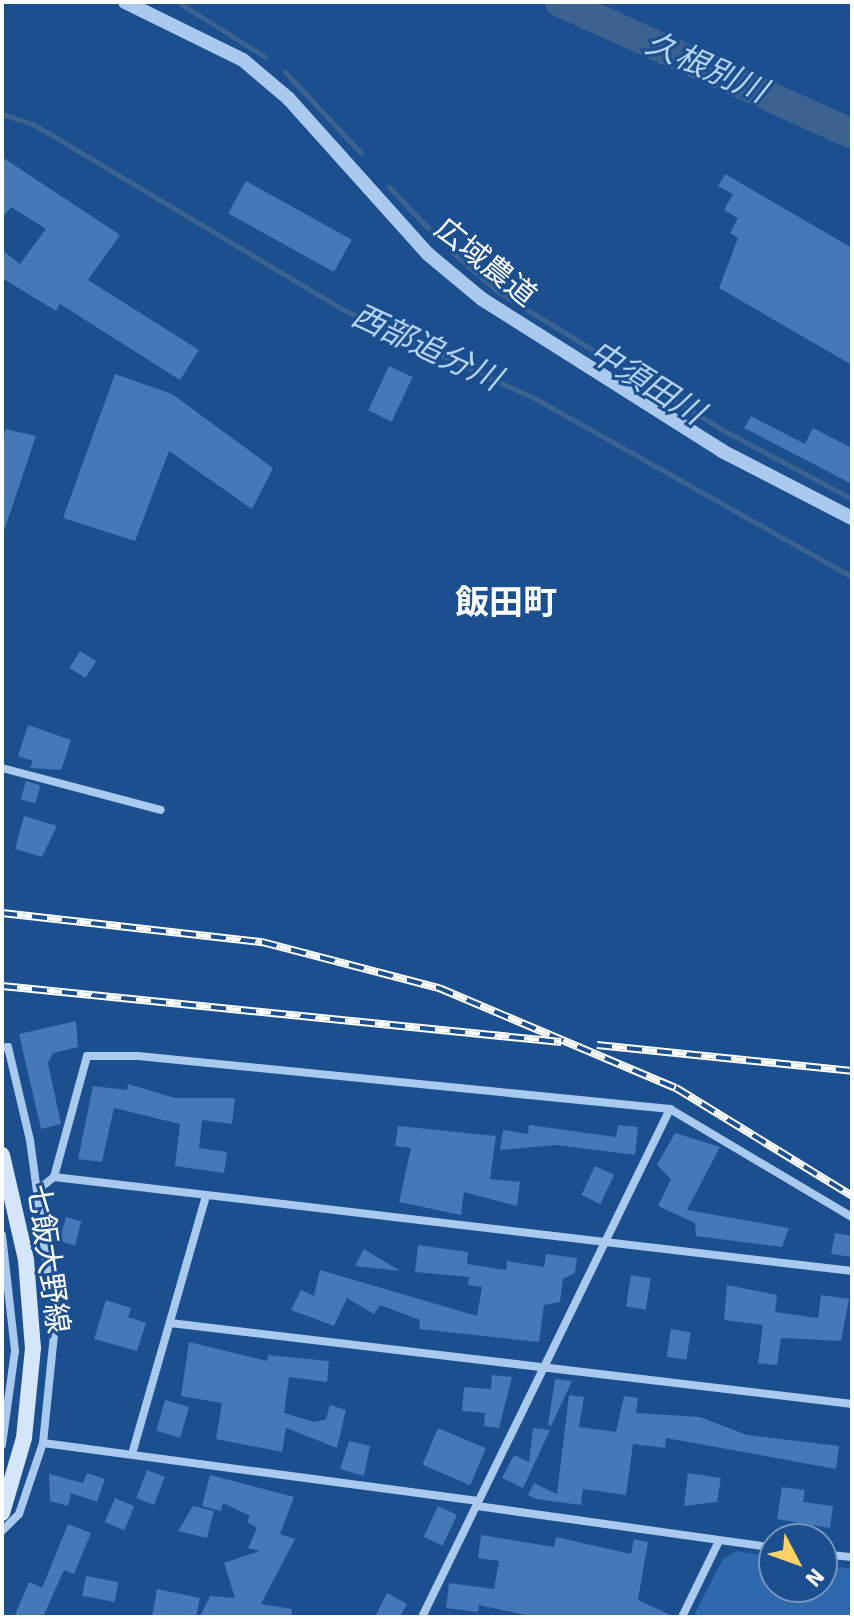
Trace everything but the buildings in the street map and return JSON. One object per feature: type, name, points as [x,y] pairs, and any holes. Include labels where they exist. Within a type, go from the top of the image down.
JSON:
[{"type":"main road","name":"七飯大野線","points":[[2,1155],[26,1260],[33,1348],[24,1438],[2,1513]]},
{"type":"street","name":"広域農道","points":[[125,2],[195,31],[277,88],[417,243],[482,299],[709,444],[852,518]]},
{"type":"street","points":[[2,768],[161,810]]},
{"type":"street","points":[[2,1048],[8,1047],[39,1189],[55,1325],[43,1443],[19,1514],[2,1531]]},
{"type":"street","points":[[39,1189],[54,1177],[87,1056],[670,1109],[852,1217]]},
{"type":"street","points":[[422,1617],[600,1242],[670,1109]]},
{"type":"street","points":[[54,1177],[852,1271]]},
{"type":"street","points":[[132,1454],[206,1196]]},
{"type":"street","points":[[2,1235],[12,1309],[11,1401],[2,1445]]},
{"type":"street","points":[[2,1306],[12,1309]]},
{"type":"street","points":[[170,1323],[852,1404]]},
{"type":"street","points":[[43,1443],[478,1503],[758,1546]]},
{"type":"street","points":[[682,1617],[719,1541]]},
{"type":"shaded area","points":[[737,1551],[758,1554],[758,1603],[838,1603],[838,1567],[852,1569],[852,1617],[693,1617],[723,1559]]},
{"type":"waterway","name":"久根別川","points":[[560,2],[852,134]]},
{"type":"waterway","name":"中須田川","points":[[181,4],[265,57]]},
{"type":"waterway","name":"中須田川","points":[[285,72],[361,153]]},
{"type":"waterway","name":"西部追分川","points":[[2,114],[33,124],[342,309],[538,400],[852,577]]},
{"type":"waterway","name":"中須田川","points":[[389,187],[428,228]]},
{"type":"waterway","name":"中須田川","points":[[451,251],[497,291],[723,430],[852,499]]},
{"type":"railway","points":[[2,913],[262,942],[439,988],[676,1088],[852,1196]]},
{"type":"railway","points":[[2,986],[561,1042]]},
{"type":"railway","points":[[597,1045],[852,1071]]},
{"type":"district","name":"飯田町","points":[[506,604]]}]
